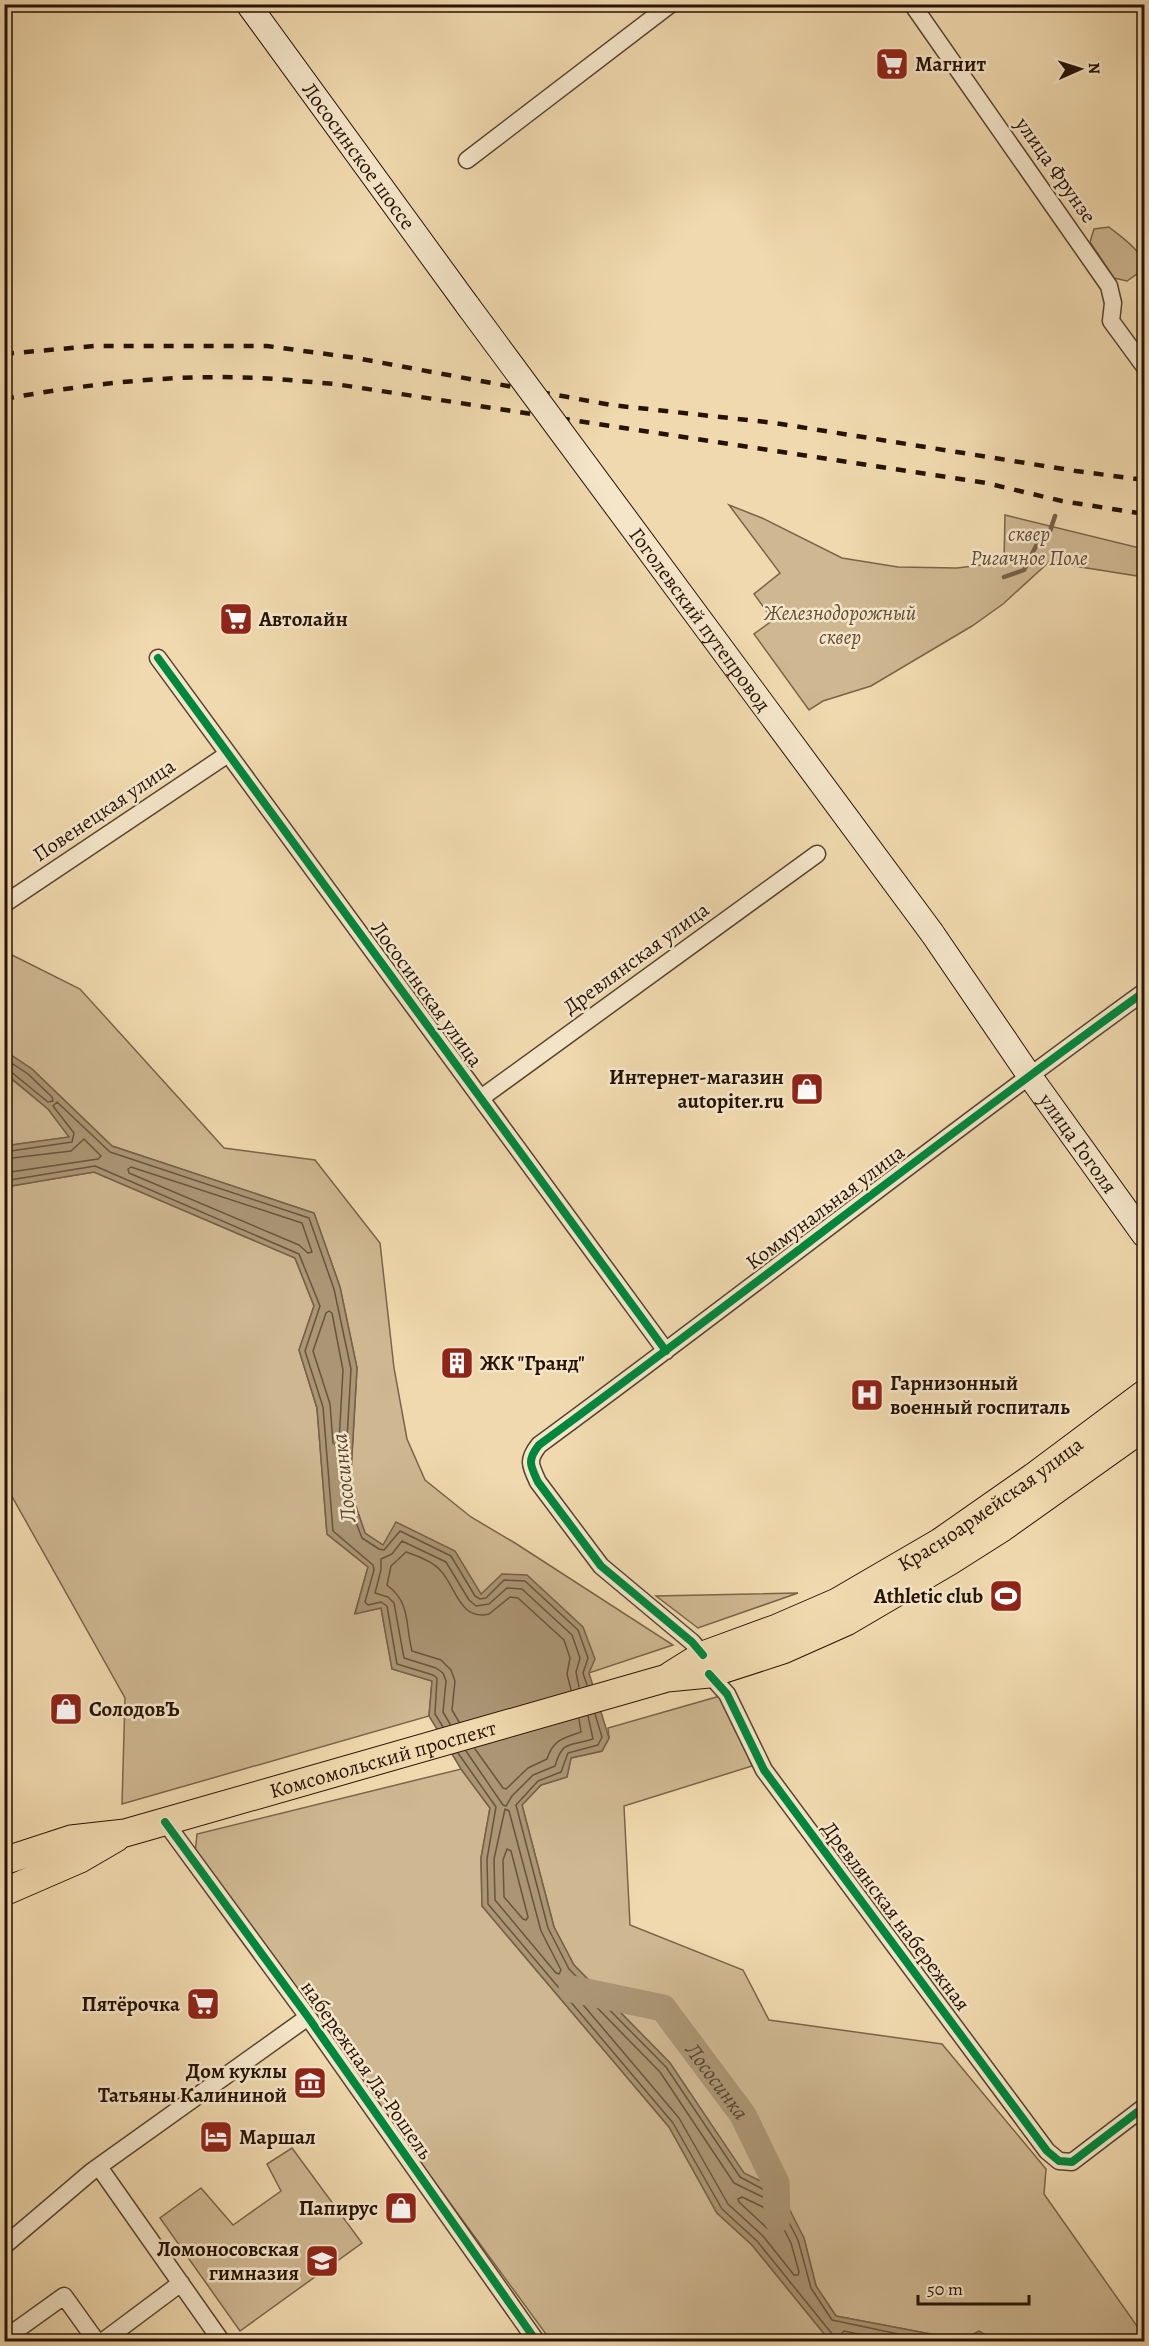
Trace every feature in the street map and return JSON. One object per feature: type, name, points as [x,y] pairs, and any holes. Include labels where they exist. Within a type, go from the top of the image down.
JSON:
[{"type":"main road","name":"Лососинское шоссе","points":[[248,4],[468,306]]},
{"type":"main road","name":"Гоголевский путепровод","points":[[468,306],[932,933]]},
{"type":"main road","name":"улица Гоголя","points":[[932,933],[1029,1075],[1144,1235]]},
{"type":"main road","name":"Красноармейская улица","points":[[706,1664],[777,1628],[837,1602],[940,1542],[1033,1477],[1144,1394]]},
{"type":"main road","name":"Красноармейская улица","points":[[655,1681],[706,1664],[783,1650],[846,1622],[994,1533],[1144,1427]]},
{"type":"main road","name":"Комсомольский проспект","points":[[4,1862],[71,1839],[125,1833],[165,1822],[655,1681]]},
{"type":"main road","name":"Комсомольский проспект","points":[[7,1886],[80,1859],[125,1833]]},
{"type":"street","points":[[467,160],[671,4]]},
{"type":"street","name":"улица Фрунзе","points":[[912,4],[1109,286],[1113,303],[1111,321],[1144,366]]},
{"type":"street","name":"Лососинская улица","points":[[158,658],[666,1351]]},
{"type":"street","name":"Повенецкая улица","points":[[4,904],[228,754]]},
{"type":"street","name":"Древлянская улица","points":[[481,1098],[817,854]]},
{"type":"street","name":"Коммунальная улица","points":[[531,1455],[539,1445],[1029,1075],[1144,992]]},
{"type":"street","name":"Древлянская набережная","points":[[531,1455],[531,1467],[538,1482],[601,1566],[692,1642],[728,1694],[764,1770],[1047,2151],[1059,2161],[1072,2162],[1144,2107]]},
{"type":"street","name":"набережная Ла-Рошель","points":[[165,1822],[308,2017],[537,2342]]},
{"type":"street","points":[[4,2246],[99,2167],[308,2017]]},
{"type":"street","points":[[99,2167],[222,2342]]},
{"type":"street","points":[[102,2342],[181,2283]]},
{"type":"street","points":[[4,2339],[63,2296],[96,2342]]},
{"type":"green space","points":[[1109,227],[1137,251],[1143,263],[1144,269],[1127,281],[1114,278],[1090,242],[1094,229]]},
{"type":"green space","name":"Железнодорожный сквер","points":[[729,505],[762,518],[842,558],[898,567],[957,568],[1004,562],[1005,515],[1144,549],[1144,577],[1049,562],[1003,604],[972,626],[871,686],[823,701],[809,710],[754,634],[773,620],[754,594],[780,573]]},
{"type":"green space","points":[[4,951],[80,989],[224,1148],[315,1160],[380,1243],[394,1368],[407,1439],[425,1480],[471,1517],[673,1645],[589,1673],[481,1594],[383,1545],[365,1533],[350,1489],[357,1368],[340,1287],[314,1213],[112,1146],[32,1069],[5,1051]]},
{"type":"green space","points":[[4,1073],[48,1109],[70,1137],[5,1146]]},
{"type":"green space","points":[[94,1172],[295,1258],[314,1306],[299,1350],[317,1408],[327,1534],[368,1567],[355,1613],[381,1608],[392,1669],[432,1681],[429,1716],[122,1804],[125,1698],[5,1484],[4,1187]]},
{"type":"green space","points":[[798,1593],[698,1628],[656,1596]]},
{"type":"green space","points":[[727,1694],[752,1766],[624,1806],[630,1925],[743,1970],[769,2020],[942,2044],[1046,2169],[1044,2194],[1144,2336],[1144,2341],[996,2341],[979,2331],[962,2340],[836,2316],[816,2286],[804,2238],[769,2186],[744,2174],[670,2063],[574,1965],[554,1927],[522,1805],[541,1785],[567,1777],[571,1758],[602,1751],[609,1738],[608,1728]]},
{"type":"green space","points":[[461,1769],[490,1808],[481,1858],[482,1906],[669,2127],[717,2213],[752,2245],[830,2341],[551,2341],[195,1854],[197,1834]]},
{"type":"green space","points":[[292,2148],[362,2243],[240,2331],[160,2218],[201,2188],[233,2225],[281,2191],[267,2164]]},
{"type":"water","points":[[5,1051],[32,1069],[112,1146],[314,1213],[340,1287],[357,1368],[350,1489],[365,1533],[383,1545],[396,1522],[455,1551],[481,1594],[502,1574],[527,1575],[583,1627],[595,1659],[589,1673],[609,1738],[602,1751],[571,1758],[567,1777],[541,1785],[522,1805],[554,1927],[574,1965],[670,2063],[744,2173],[769,2185],[776,2183],[804,2238],[816,2286],[836,2316],[962,2340],[979,2331],[996,2341],[830,2341],[752,2245],[717,2213],[669,2127],[482,1906],[481,1858],[490,1808],[461,1769],[429,1716],[432,1681],[392,1669],[381,1608],[355,1614],[368,1567],[327,1534],[317,1408],[299,1350],[314,1306],[295,1258],[94,1172],[5,1187],[4,1146],[69,1137],[48,1109],[5,1073]]},
{"type":"waterway","points":[[1004,577],[1024,570],[1039,540],[1050,531],[1055,516]]},
{"type":"waterway","name":"Лососинка","points":[[572,1989],[663,2008],[743,2115],[776,2183],[777,2219]]},
{"type":"railway","points":[[4,354],[94,346],[267,346],[356,358],[611,405],[775,423],[1144,480]]},
{"type":"railway","points":[[4,399],[98,385],[194,377],[257,378],[335,384],[986,483],[1062,501],[1144,514]]},
{"type":"cycle path","points":[[158,658],[666,1351]]},
{"type":"cycle path","points":[[703,1655],[692,1642],[601,1566],[538,1482],[531,1463],[535,1450],[916,1161],[1144,992]]},
{"type":"cycle path","points":[[709,1674],[727,1694],[764,1770],[1047,2151],[1059,2161],[1072,2162],[1144,2107]]},
{"type":"cycle path","points":[[165,1822],[308,2017],[537,2342]]},
{"type":"place","name":"Магнит","points":[[892,64]]},
{"type":"place","name":"Автолайн","points":[[236,619]]},
{"type":"place","name":"Интернет-магазин autopiter.ru","points":[[807,1089]]},
{"type":"place","name":"ЖК \"Гранд\"","points":[[457,1363]]},
{"type":"place","name":"Гарнизонный военный госпиталь","points":[[867,1395]]},
{"type":"place","name":"Athletic club","points":[[1006,1596]]},
{"type":"place","name":"СолодовЪ","points":[[66,1709]]},
{"type":"place","name":"Пятёрочка","points":[[203,2004]]},
{"type":"place","name":"Дом куклы Татьяны Калининой","points":[[310,2083]]},
{"type":"place","name":"Маршал","points":[[216,2137]]},
{"type":"place","name":"Папирус","points":[[401,2208]]},
{"type":"place","name":"Ломоносовская гимназия","points":[[322,2261]]},
{"type":"park label","name":"сквер Ригачное Поле","points":[[1029,546]]}]
